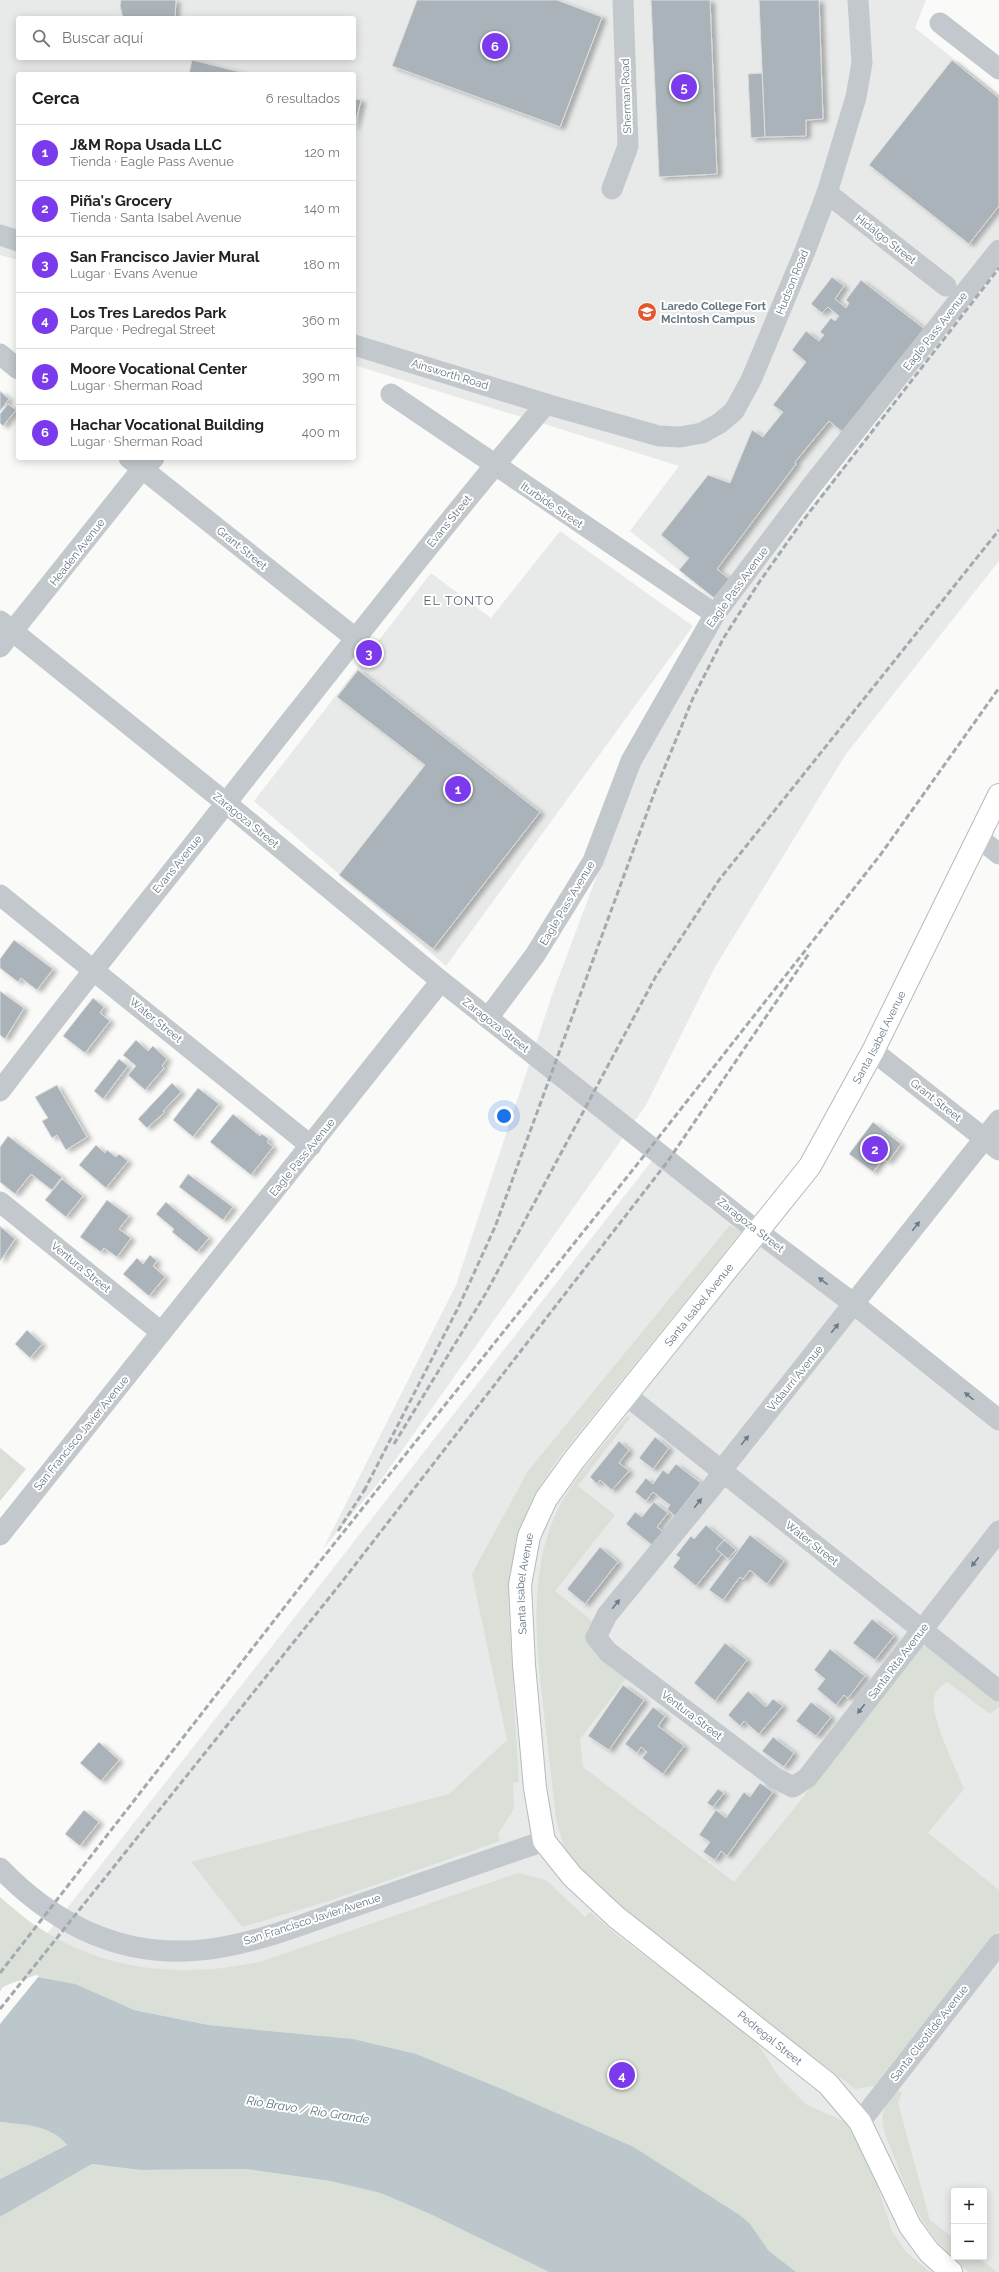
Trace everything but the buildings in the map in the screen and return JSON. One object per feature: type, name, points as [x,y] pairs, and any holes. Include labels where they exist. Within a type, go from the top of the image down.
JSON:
[{"type":"main road","name":"Santa Isabel Avenue","points":[[544,1841],[535,1788],[524,1665],[520,1585],[529,1536],[546,1499],[574,1460],[810,1166],[873,1051],[999,795]]},
{"type":"main road","name":"Pedregal Street","points":[[544,1841],[572,1876],[616,1917],[828,2084],[860,2122],[910,2226],[929,2252],[951,2272]]},
{"type":"street","name":"Sherman Road","points":[[612,189],[628,146],[623,0]]},
{"type":"street","name":"Hudson Road","points":[[546,404],[659,436],[688,436],[702,433],[734,411],[751,380],[805,251],[827,193],[856,96],[862,63],[858,0]]},
{"type":"street","points":[[940,23],[999,69]]},
{"type":"street","name":"Hidalgo Street","points":[[827,193],[946,286]]},
{"type":"street","points":[[0,235],[16,239]]},
{"type":"street","name":"Eagle Pass Avenue","points":[[488,1018],[535,955],[593,861],[631,761],[715,614],[818,478],[999,250]]},
{"type":"street","name":"Ainsworth Road","points":[[356,346],[546,404]]},
{"type":"street","points":[[0,354],[16,367]]},
{"type":"street","name":"Iturbide Street","points":[[391,394],[494,466],[715,614]]},
{"type":"street","name":"Evans Street","points":[[355,638],[546,404]]},
{"type":"street","name":"Headen Avenue","points":[[4,633],[142,462]]},
{"type":"street","name":"Grant Street","points":[[142,462],[355,638]]},
{"type":"street","name":"Zaragoza Street","points":[[4,633],[226,803],[441,981],[757,1231],[854,1304],[999,1420]]},
{"type":"street","name":"Evans Avenue","points":[[0,1091],[92,969],[226,803],[355,638]]},
{"type":"street","points":[[979,838],[999,854]]},
{"type":"street","name":"Water Street","points":[[0,895],[311,1146]]},
{"type":"street","name":"Eagle Pass Avenue","points":[[162,1332],[441,981]]},
{"type":"street","name":"Grant Street","points":[[873,1051],[992,1144]]},
{"type":"street","name":"Vidaurri Avenue","points":[[596,1637],[607,1615],[716,1482],[721,1470],[854,1304],[992,1144],[999,1120]]},
{"type":"street","name":"Ventura Street","points":[[0,1202],[162,1332]]},
{"type":"street","name":"San Francisco Javier Avenue","points":[[0,1535],[162,1332]]},
{"type":"street","name":"Water Street","points":[[626,1395],[999,1691]]},
{"type":"street","name":"Santa Rita Avenue","points":[[793,1787],[807,1778],[999,1531]]},
{"type":"street","name":"Ventura Street","points":[[596,1637],[608,1652],[775,1778],[793,1787]]},
{"type":"street","name":"San Francisco Javier Avenue","points":[[0,1868],[31,1898],[70,1924],[99,1937],[143,1949],[184,1951],[223,1947],[274,1934],[544,1841]]},
{"type":"street","name":"Santa Cleotilde Avenue","points":[[860,2122],[996,1954]]},
{"type":"shaded area","name":"Laredo College Fort McIntosh Campus","points":[[0,0],[926,0],[915,28],[999,95],[999,238],[714,598],[630,531],[679,466],[356,366],[356,72],[16,72],[16,259],[0,255]]},
{"type":"shaded area","points":[[999,266],[999,561],[846,754],[715,967],[646,1105],[384,1476],[323,1549],[456,1285],[552,995],[638,766],[696,654]]},
{"type":"shaded area","points":[[560,531],[693,626],[446,966],[254,801],[431,573],[491,618]]},
{"type":"shaded area","points":[[658,1153],[999,1420],[999,2272],[796,2272],[716,2200],[634,2147],[326,2036],[266,2030],[3,1990]]},
{"type":"shaded area","points":[[730,1225],[741,1232],[557,1460],[533,1497],[516,1538],[508,1602],[519,1782],[513,1783],[514,1809],[498,1834],[500,1841],[329,1901],[242,1927],[191,1862],[449,1794],[507,1740],[472,1574],[528,1471]]},
{"type":"shaded area","points":[[627,1416],[630,1418],[578,1486],[615,1515],[555,1591],[592,1621],[587,1630],[587,1640],[629,1675],[580,1739],[583,1767],[734,1882],[797,1805],[917,1650],[923,1646],[929,1647],[999,1702],[999,1707],[990,1714],[947,1682],[937,1690],[934,1698],[934,1706],[939,1729],[964,1789],[928,1833],[999,1890],[999,1930],[874,2086],[855,2089],[645,1928],[613,1903],[574,1863],[563,1844],[556,1818],[538,1661],[538,1581],[542,1555],[560,1505],[583,1470]]},
{"type":"shaded area","points":[[0,1448],[26,1469],[0,1501]]},
{"type":"shaded area","points":[[518,1873],[546,1880],[585,1917],[590,1912],[618,1936],[732,2021],[758,2044],[779,2077],[807,2105],[844,2121],[869,2161],[892,2231],[906,2252],[930,2272],[796,2272],[768,2250],[741,2216],[634,2147],[502,2089],[416,2054],[353,2039],[209,2025],[134,2010],[111,2002],[0,1990],[0,1897],[41,1929],[92,1955],[119,1963],[147,1968],[204,1970],[260,1962]]},
{"type":"shaded area","points":[[897,2089],[902,2093],[898,2103],[930,2220],[951,2236],[951,2256],[931,2233],[906,2188],[884,2128],[882,2118],[887,2103]]},
{"type":"shaded area","points":[[0,2122],[36,2126],[45,2129],[60,2138],[67,2145],[0,2179]]},
{"type":"shaded area","points":[[92,2164],[140,2170],[245,2169],[330,2181],[380,2193],[430,2214],[549,2272],[0,2272],[0,2217]]},
{"type":"shaded area","points":[[955,2260],[982,2260],[997,2272],[969,2272]]},
{"type":"water","name":"Río Bravo / Rio Grande","points":[[37,1977],[75,1984],[134,2010],[209,2025],[353,2039],[416,2054],[502,2089],[634,2147],[741,2216],[750,2224],[768,2250],[796,2272],[549,2272],[430,2214],[380,2193],[330,2181],[245,2169],[140,2170],[92,2164],[0,2217],[0,2179],[67,2145],[60,2138],[45,2129],[28,2125],[0,2122],[0,1990]]},
{"type":"pier","points":[[36,1975],[39,1976],[0,2024],[0,1991],[3,1987],[12,1983]]},
{"type":"railway","points":[[364,1491],[459,1306],[495,1227],[655,791],[693,698],[723,639],[758,584],[801,523],[999,268]]},
{"type":"railway","points":[[394,1444],[486,1293],[656,976],[719,880],[999,530]]},
{"type":"railway","points":[[0,1973],[318,1564],[651,1147],[881,854],[999,688]]},
{"type":"railway","points":[[0,2009],[341,1583],[668,1161],[810,952]]},
{"type":"railway","points":[[338,1531],[367,1486]]},
{"type":"place","name":"Hachar Vocational Building","points":[[495,46]]},
{"type":"place","name":"Moore Vocational Center","points":[[684,87]]},
{"type":"place","name":"Laredo College Fort McIntosh Campus","points":[[647,312]]},
{"type":"place","name":"San Francisco Javier Mural","points":[[369,653]]},
{"type":"place","name":"J&M Ropa Usada LLC","points":[[458,789]]},
{"type":"place","name":"Piña's Grocery","points":[[875,1149]]},
{"type":"place","name":"Los Tres Laredos Park","points":[[622,2075]]},
{"type":"district","name":"EL TONTO","points":[[459,600]]}]
